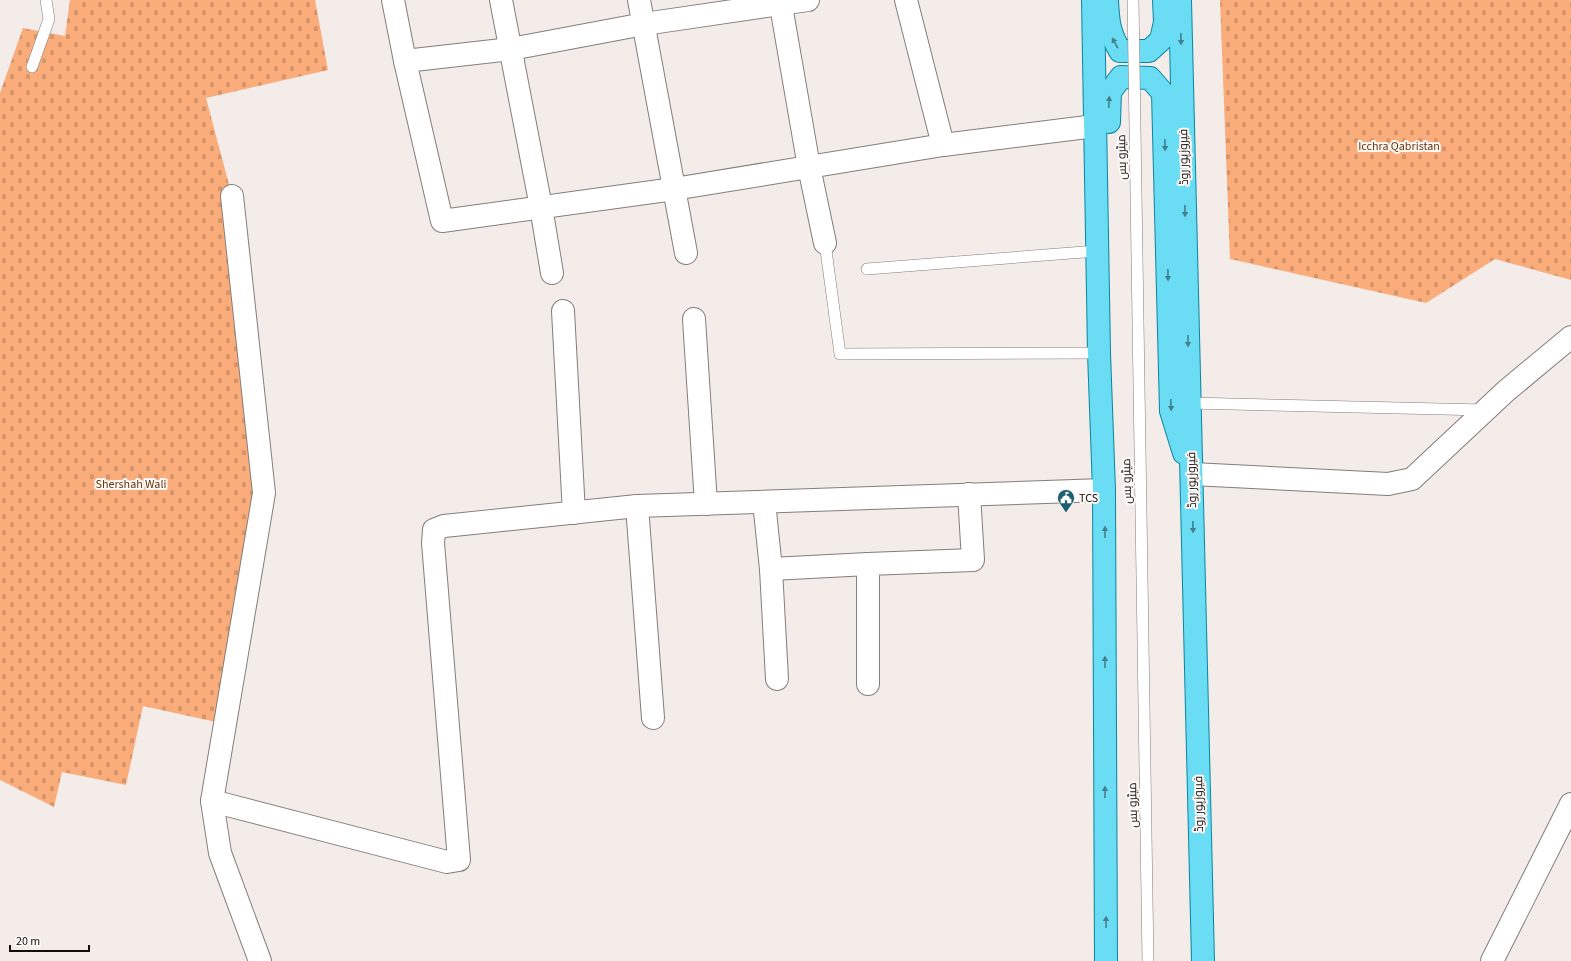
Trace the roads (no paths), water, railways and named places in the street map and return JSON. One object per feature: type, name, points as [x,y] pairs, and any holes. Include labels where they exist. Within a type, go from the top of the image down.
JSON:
[{"type":"main road","points":[[1093,0],[1099,353],[1104,490],[1106,961]]},
{"type":"main road","points":[[1107,0],[1108,20],[1112,36],[1120,51],[1149,51],[1161,40],[1165,22],[1164,0]]},
{"type":"main road","name":"فیروزپور روڈ","points":[[1180,0],[1203,961]]},
{"type":"main road","points":[[1104,490],[1116,413],[1109,113],[1110,92],[1120,77],[1150,78],[1163,93],[1171,411],[1192,474]]},
{"type":"street","points":[[393,0],[405,61],[442,221],[674,189],[943,145],[1095,126]]},
{"type":"street","points":[[502,0],[552,273]]},
{"type":"street","points":[[639,0],[686,253]]},
{"type":"street","points":[[405,61],[511,48],[644,24],[780,2],[808,0]]},
{"type":"street","points":[[906,0],[943,145]]},
{"type":"street","points":[[780,2],[809,167],[825,243]]},
{"type":"street","points":[[232,196],[264,493],[212,801],[220,853],[260,961]]},
{"type":"street","points":[[564,311],[574,512]]},
{"type":"street","points":[[694,319],[706,504]]},
{"type":"street","points":[[1192,474],[1388,484],[1412,479],[1506,391],[1571,337]]},
{"type":"street","points":[[212,801],[447,862],[459,860],[433,543],[434,530],[444,526],[637,506],[1104,490]]},
{"type":"street","points":[[771,569],[973,560],[969,494]]},
{"type":"street","points":[[764,502],[771,569],[777,679]]},
{"type":"street","points":[[637,506],[653,718]]},
{"type":"street","points":[[868,564],[868,684]]},
{"type":"street","points":[[1492,961],[1571,804]]},
{"type":"lane","points":[[32,67],[49,19],[46,0]]},
{"type":"lane","name":"میٹرو بس","points":[[1132,0],[1148,961]]},
{"type":"lane","points":[[825,243],[840,354],[1099,353]]},
{"type":"lane","points":[[867,269],[1097,250]]},
{"type":"lane","points":[[1190,403],[1486,410]]},
{"type":"place","name":"TCS","points":[[1066,513]]},
{"type":"park label","name":"Icchra Qabristan","points":[[1399,146]]},
{"type":"park label","name":"Shershah Wali","points":[[131,484]]}]
